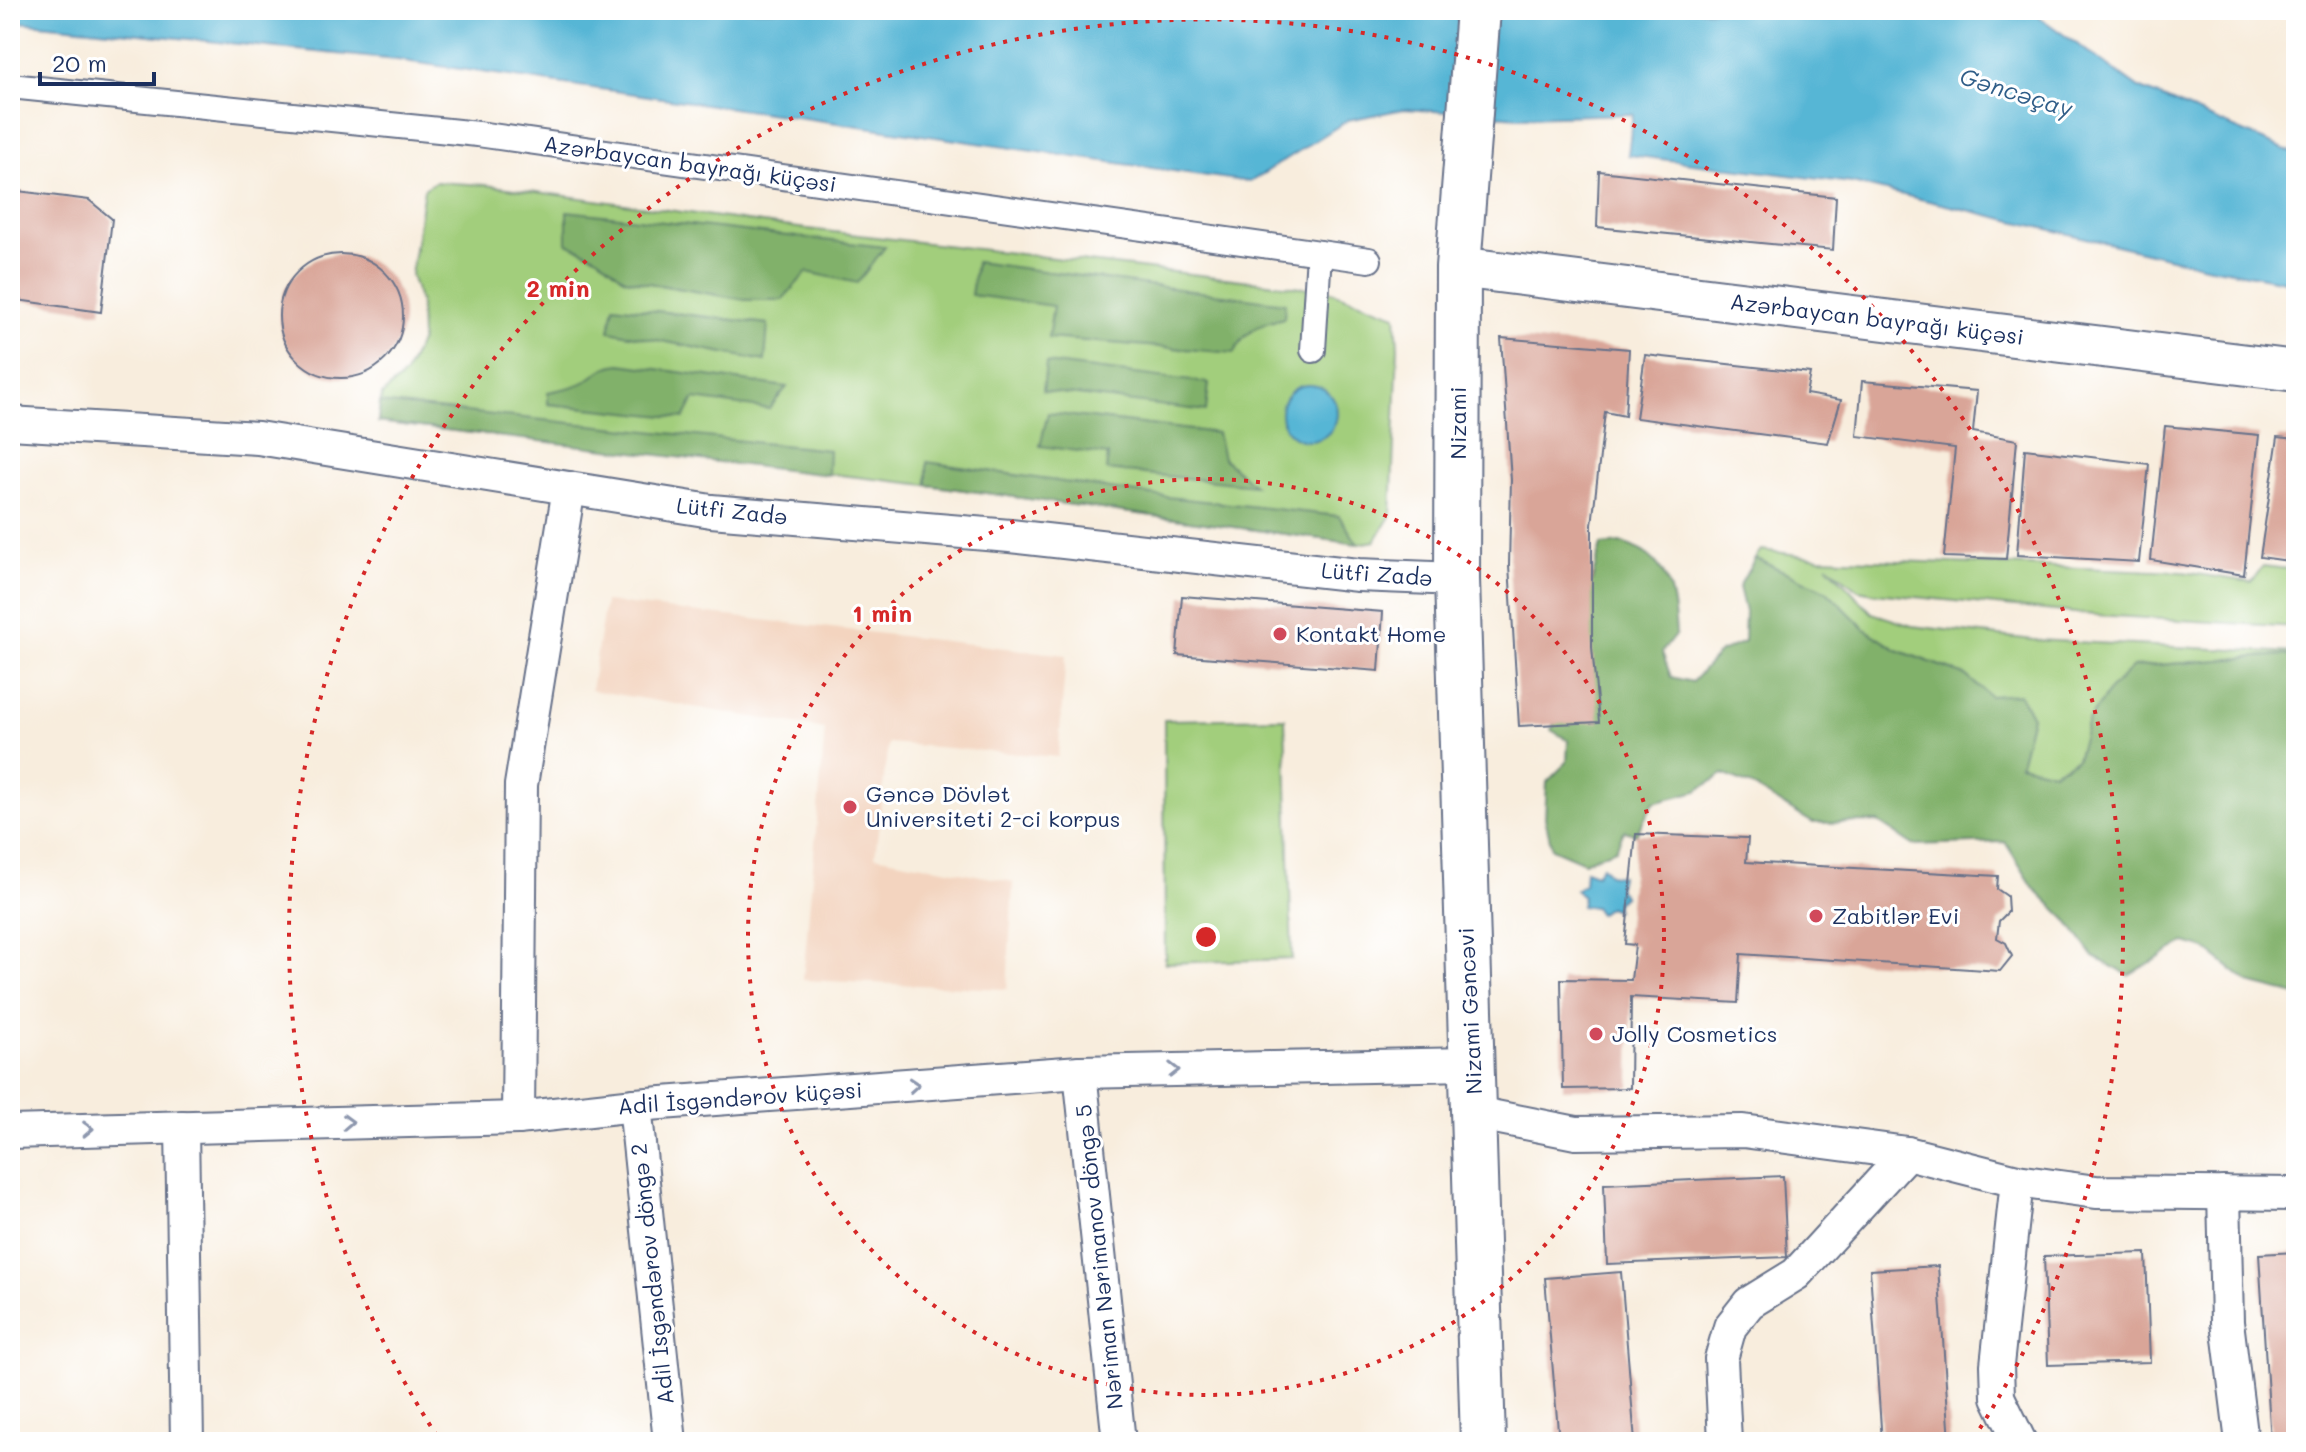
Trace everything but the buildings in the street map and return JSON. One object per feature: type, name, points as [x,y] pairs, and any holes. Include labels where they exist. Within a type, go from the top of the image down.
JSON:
[{"type":"main road","name":"Nizami","points":[[1457,579],[1458,267],[1478,10]]},
{"type":"main road","name":"Nizami Gəncəvi","points":[[1457,579],[1469,1064],[1475,1113],[1483,1442]]},
{"type":"street","name":"Azərbaycan bayrağı küçəsi","points":[[10,86],[478,134],[1369,260]]},
{"type":"street","points":[[1313,350],[1319,253]]},
{"type":"street","name":"Azərbaycan bayrağı küçəsi","points":[[1458,267],[2296,371]]},
{"type":"street","name":"Lütfi Zadə","points":[[10,423],[258,438],[711,511],[1010,536],[1358,575],[1457,579]]},
{"type":"street","points":[[518,1118],[521,785],[569,488]]},
{"type":"street","name":"Adil İsgəndərov küçəsi","points":[[10,1132],[518,1118],[635,1105],[1080,1072],[1469,1064]]},
{"type":"street","name":"Nəriman Nərimanov döngə 5","points":[[1080,1072],[1119,1442]]},
{"type":"street","name":"Adil İsgəndərov döngə 2","points":[[635,1105],[670,1442]]},
{"type":"street","points":[[1475,1113],[1576,1133],[1743,1131],[1907,1153],[2017,1181],[2096,1192],[2296,1194]]},
{"type":"street","points":[[182,1127],[187,1442]]},
{"type":"street","points":[[1725,1442],[1721,1359],[1730,1327],[1749,1303],[1807,1263],[1907,1153]]},
{"type":"street","points":[[2017,1181],[1997,1365],[1998,1397],[2020,1442]]},
{"type":"street","points":[[2224,1193],[2227,1322],[2242,1442]]},
{"type":"shaded area","name":"Gəncə Dövlət Universiteti 2-ci korpus","points":[[605,602],[1066,655],[1058,757],[888,743],[875,856],[1013,882],[1007,989],[803,980],[825,729],[591,690]]},
{"type":"green space","points":[[435,182],[486,185],[799,228],[1327,290],[1396,315],[1398,347],[1391,515],[1375,541],[1358,544],[927,485],[378,422],[382,395],[405,374],[421,340],[420,303],[411,275],[424,189]]},
{"type":"green space","points":[[567,211],[885,247],[857,283],[807,272],[782,300],[745,300],[625,279],[598,257],[567,243]]},
{"type":"green space","points":[[976,262],[1285,303],[1284,318],[1254,329],[1234,353],[1048,338],[1053,306],[971,295]]},
{"type":"green space","points":[[614,306],[768,324],[765,361],[609,331]]},
{"type":"green space","points":[[1046,363],[1209,383],[1206,411],[1043,391]]},
{"type":"green space","points":[[620,364],[787,387],[769,409],[694,399],[684,418],[548,404],[548,392],[577,385],[605,368]]},
{"type":"green space","points":[[380,403],[829,450],[828,475],[378,422]]},
{"type":"green space","points":[[1048,413],[1217,433],[1223,458],[1254,485],[1106,470],[1108,455],[1040,446]]},
{"type":"green space","points":[[927,462],[1158,496],[1339,516],[1358,544],[927,485]]},
{"type":"green space","points":[[1621,543],[1649,556],[1665,576],[1670,589],[1676,634],[1662,652],[1671,677],[1692,682],[1720,652],[1744,642],[1745,612],[1739,587],[1755,558],[1827,591],[1865,629],[1897,650],[1965,675],[1990,696],[2019,694],[2032,716],[2020,764],[2053,772],[2077,759],[2088,721],[2110,689],[2133,667],[2282,655],[2296,657],[2296,995],[2249,983],[2206,949],[2185,943],[2128,975],[2094,957],[2066,919],[2034,888],[2005,842],[1913,845],[1878,822],[1813,823],[1750,785],[1723,774],[1697,791],[1654,802],[1636,834],[1624,831],[1616,849],[1584,862],[1552,848],[1545,818],[1547,782],[1567,762],[1568,740],[1551,730],[1558,717],[1601,545]]},
{"type":"green space","points":[[1761,550],[1820,558],[2183,572],[2251,582],[2263,566],[2296,570],[2296,627],[2095,615],[1874,593],[1858,590],[1827,565],[1872,613],[1912,626],[2034,640],[2296,653],[2296,657],[2282,655],[2133,667],[2088,721],[2077,759],[2053,772],[2020,764],[2032,716],[1990,697],[1965,675],[1897,650],[1865,629],[1827,591],[1755,558]]},
{"type":"green space","points":[[1285,718],[1292,959],[1165,963],[1164,720]]},
{"type":"water","name":"Gəncəçay","points":[[10,10],[2029,10],[2139,88],[2296,154],[2296,283],[2205,266],[1852,183],[1628,155],[1633,114],[1520,117],[1404,109],[1348,120],[1250,182],[397,60],[10,21]]},
{"type":"water","points":[[1309,385],[1329,393],[1337,413],[1329,433],[1309,441],[1289,433],[1281,413],[1289,393]]},
{"type":"water","points":[[1602,866],[1609,874],[1621,876],[1618,889],[1624,896],[1616,902],[1616,910],[1609,907],[1599,914],[1594,907],[1581,906],[1583,896],[1575,890],[1584,884],[1585,870],[1596,874]]},
{"type":"place","name":"Kontakt Home","points":[[1280,634]]},
{"type":"place","name":"Gəncə Dövlət Universiteti 2-ci korpus","points":[[850,807]]},
{"type":"place","name":"Zabitlər Evi","points":[[1816,916]]},
{"type":"place","name":"Jolly Cosmetics","points":[[1596,1034]]}]
